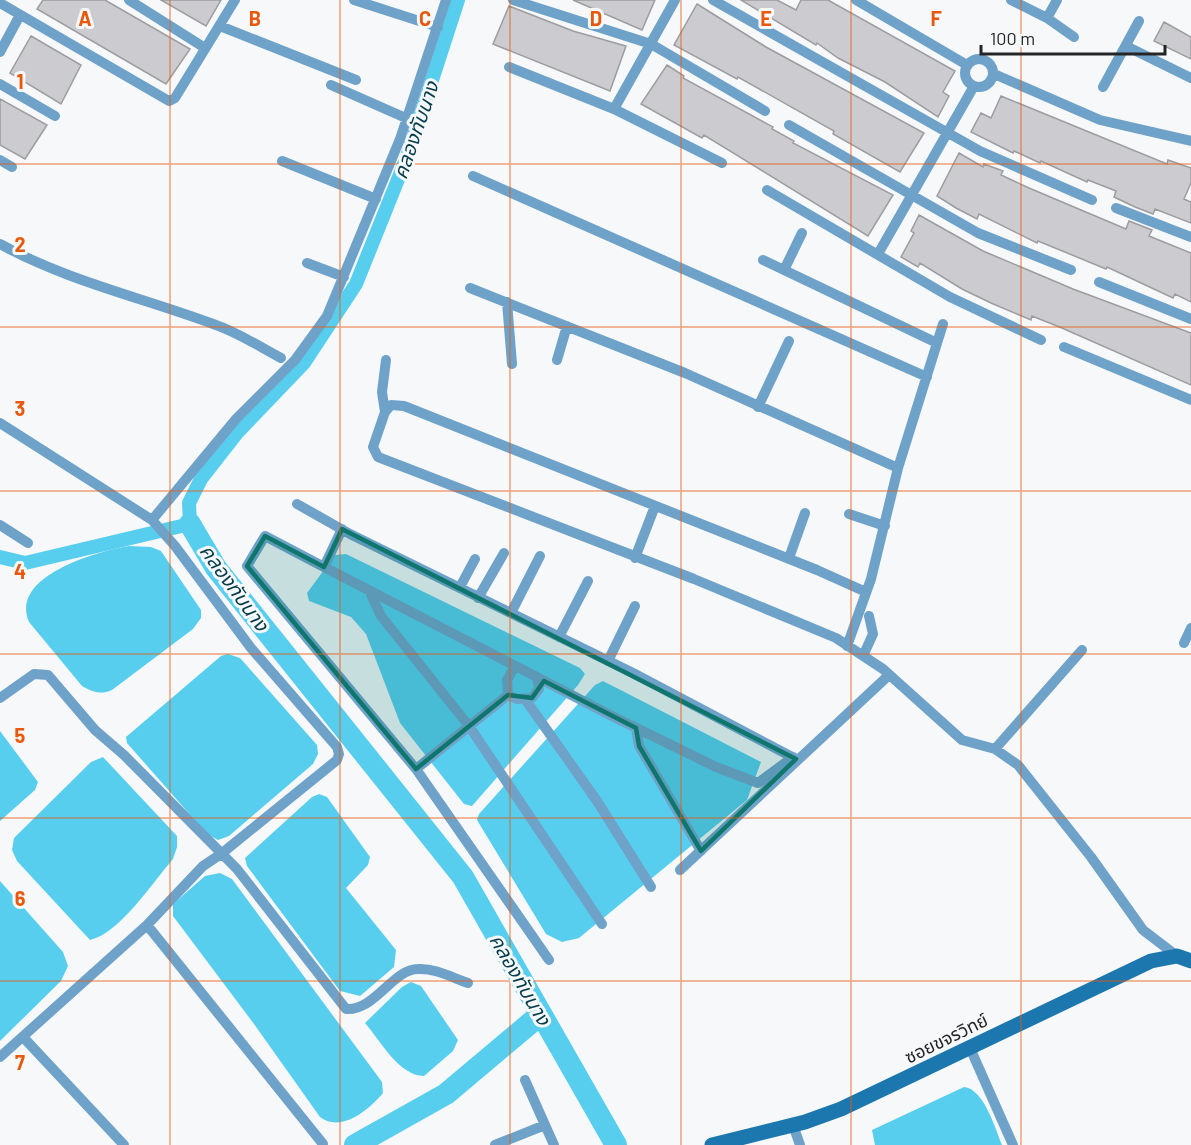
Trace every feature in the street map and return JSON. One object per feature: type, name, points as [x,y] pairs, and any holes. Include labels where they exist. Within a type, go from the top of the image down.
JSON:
[{"type":"street","points":[[129,0],[206,48]]},
{"type":"street","points":[[0,3],[16,8],[162,99],[169,100],[175,98],[235,0]]},
{"type":"street","points":[[354,0],[438,27]]},
{"type":"street","points":[[152,520],[236,419],[295,360],[327,316],[408,119],[446,0]]},
{"type":"street","points":[[513,0],[651,44],[765,111]]},
{"type":"street","points":[[614,109],[675,0]]},
{"type":"street","points":[[713,0],[989,156],[1092,200]]},
{"type":"street","points":[[856,0],[968,65]]},
{"type":"street","points":[[1011,0],[1047,18],[1074,37]]},
{"type":"street","points":[[1047,18],[1057,0]]},
{"type":"street","points":[[0,52],[16,8]]},
{"type":"street","points":[[1103,87],[1139,21]]},
{"type":"street","points":[[220,26],[356,80]]},
{"type":"street","points":[[1126,46],[1191,78]]},
{"type":"street","points":[[974,86],[966,77],[968,65],[978,58],[984,59],[989,63],[994,74],[1100,120],[1191,141]]},
{"type":"street","points":[[509,67],[614,109],[722,163]]},
{"type":"street","points":[[974,86],[987,85],[994,74]]},
{"type":"street","points":[[0,84],[55,116]]},
{"type":"street","points":[[331,85],[408,119]]},
{"type":"street","points":[[878,254],[974,86]]},
{"type":"street","points":[[789,125],[978,233],[1071,270]]},
{"type":"street","points":[[0,160],[12,167]]},
{"type":"street","points":[[282,161],[376,200]]},
{"type":"street","points":[[473,176],[927,377]]},
{"type":"street","points":[[766,190],[958,301],[1041,339]]},
{"type":"street","points":[[1116,208],[1191,237]]},
{"type":"street","points":[[784,270],[802,233]]},
{"type":"street","points":[[0,244],[24,258],[217,325],[281,358]]},
{"type":"street","points":[[764,260],[937,343]]},
{"type":"street","points":[[307,263],[344,277]]},
{"type":"street","points":[[1099,282],[1191,319]]},
{"type":"street","points":[[470,288],[758,406],[898,468]]},
{"type":"street","points":[[507,302],[512,364]]},
{"type":"street","points":[[847,646],[866,592],[885,526],[898,468],[943,324]]},
{"type":"street","points":[[557,360],[567,326]]},
{"type":"street","points":[[758,406],[789,341]]},
{"type":"street","points":[[1064,347],[1191,400]]},
{"type":"street","points":[[386,360],[382,392],[386,412]]},
{"type":"street","points":[[866,592],[789,558],[404,406],[391,405],[386,412],[373,447],[378,457],[812,626],[863,656],[889,675],[962,740],[995,749],[1018,765],[1041,792],[1148,936],[1184,959]]},
{"type":"street","points":[[0,423],[152,520],[175,546],[251,648],[307,711],[339,754],[337,760],[188,880],[147,925],[0,1057]]},
{"type":"street","points":[[297,504],[342,530],[608,661],[795,758]]},
{"type":"street","points":[[635,558],[654,506]]},
{"type":"street","points":[[789,558],[805,513]]},
{"type":"street","points":[[849,514],[885,526]]},
{"type":"street","points":[[0,525],[28,543]]},
{"type":"street","points":[[324,567],[342,530]]},
{"type":"street","points":[[549,960],[416,769],[247,567],[265,536],[636,728],[716,766],[758,783],[795,758]]},
{"type":"street","points":[[478,598],[504,553]]},
{"type":"street","points":[[511,613],[540,556]]},
{"type":"street","points":[[460,587],[474,559]]},
{"type":"street","points":[[560,637],[588,581]]},
{"type":"street","points":[[369,590],[381,616],[469,726],[602,924]]},
{"type":"street","points":[[608,661],[635,606]]},
{"type":"street","points":[[863,656],[873,634],[869,616]]},
{"type":"street","points":[[1184,643],[1191,628]]},
{"type":"street","points":[[995,749],[1082,650]]},
{"type":"street","points":[[508,695],[507,680],[515,666]]},
{"type":"street","points":[[0,698],[34,674],[48,675],[95,730],[124,755],[222,854],[252,888],[346,1009],[362,1007],[412,969],[428,969],[468,983]]},
{"type":"street","points":[[680,870],[755,802],[795,758],[889,675]]},
{"type":"street","points":[[508,695],[517,699],[532,698],[539,689],[537,677]]},
{"type":"street","points":[[416,769],[508,695]]},
{"type":"street","points":[[525,699],[597,801],[651,887]]},
{"type":"street","points":[[636,728],[639,746],[701,851]]},
{"type":"street","points":[[147,925],[323,1144]]},
{"type":"street","name":"ซอยขจรวิทย์","points":[[712,1145],[793,1125],[850,1106],[1151,961],[1184,959]]},
{"type":"street","points":[[23,1037],[124,1145]]},
{"type":"street","points":[[969,1048],[1013,1145]]},
{"type":"street","points":[[525,1080],[554,1145]]},
{"type":"street","points":[[495,1145],[545,1125]]},
{"type":"street","points":[[793,1125],[800,1145]]},
{"type":"highlighted area","points":[[342,529],[796,759],[701,851],[639,746],[636,728],[544,681],[532,698],[508,695],[416,769],[247,566],[265,536],[324,567]]},
{"type":"water","points":[[129,546],[151,547],[161,551],[201,610],[201,618],[193,629],[112,690],[97,692],[82,686],[29,622],[26,606],[32,591],[44,579],[60,569],[78,560]]},
{"type":"water","points":[[346,554],[580,668],[585,674],[578,685],[472,806],[464,804],[400,723],[366,634],[351,617],[309,601],[307,593],[335,555]]},
{"type":"water","points":[[228,654],[240,658],[317,745],[318,754],[313,764],[229,836],[218,840],[207,834],[127,743],[126,737],[221,656]]},
{"type":"water","points":[[603,681],[761,762],[747,800],[579,938],[562,942],[546,934],[477,820],[479,814],[595,685]]},
{"type":"water","points":[[0,731],[38,782],[35,790],[0,821]]},
{"type":"water","points":[[103,757],[177,836],[177,847],[173,859],[124,918],[101,936],[90,940],[17,861],[12,850],[14,838],[91,762]]},
{"type":"water","points":[[319,794],[327,797],[370,857],[368,865],[346,888],[396,950],[394,967],[360,996],[340,991],[247,866],[245,858],[312,797]]},
{"type":"water","points":[[220,873],[232,879],[382,1082],[383,1093],[354,1117],[337,1122],[320,1117],[173,916],[173,904],[205,876]]},
{"type":"water","points":[[0,881],[63,952],[68,966],[61,981],[0,1041]]},
{"type":"water","points":[[411,982],[421,986],[458,1040],[453,1051],[424,1076],[406,1070],[398,1064],[365,1023],[402,987]]},
{"type":"water","points":[[964,1087],[971,1089],[983,1102],[1002,1145],[875,1145],[872,1130]]},
{"type":"building","points":[[43,0],[105,0],[190,49],[166,84],[37,9]]},
{"type":"building","points":[[161,0],[221,0],[206,26]]},
{"type":"building","points":[[573,0],[655,0],[642,30]]},
{"type":"building","points":[[741,0],[777,0],[796,10],[801,0],[828,0],[955,71],[943,92],[949,96],[938,117],[885,82],[838,58],[817,43],[816,45]]},
{"type":"building","points":[[697,4],[766,47],[924,133],[900,172],[833,134],[834,131],[738,77],[737,79],[674,45]]},
{"type":"building","points":[[509,6],[573,31],[626,46],[610,91],[493,44]]},
{"type":"building","points":[[1164,22],[1191,37],[1191,59],[1154,41]]},
{"type":"building","points":[[31,36],[81,65],[61,104],[10,73]]},
{"type":"building","points":[[667,65],[684,76],[683,78],[773,127],[772,129],[794,141],[793,143],[893,195],[868,236],[704,135],[702,138],[641,104]]},
{"type":"building","points":[[1001,96],[1167,164],[1168,160],[1191,168],[1191,183],[1184,199],[1191,202],[1191,223],[1155,209],[1153,214],[1135,207],[1114,197],[1116,191],[1088,180],[1087,182],[1014,151],[1013,153],[971,132],[981,113],[991,118]]},
{"type":"building","points":[[0,99],[47,125],[25,159],[0,145]]},
{"type":"building","points":[[959,153],[983,167],[984,164],[1003,171],[1001,175],[1029,188],[1126,229],[1129,221],[1152,230],[1149,236],[1191,253],[1191,302],[1175,294],[1173,298],[1107,267],[1106,269],[1038,241],[1037,243],[979,214],[977,219],[937,196]]},
{"type":"building","points":[[919,215],[983,251],[1073,289],[1191,333],[1191,385],[1062,328],[1032,316],[1031,320],[991,303],[962,289],[920,263],[918,267],[901,257],[914,233],[911,231]]},
{"type":"waterway","name":"คลองทับนาง","points":[[0,557],[25,563],[190,524],[189,503],[201,479],[237,433],[304,363],[356,284],[407,157],[458,0]]},
{"type":"waterway","name":"คลองทับนาง","points":[[190,524],[216,568],[463,877],[616,1145]]},
{"type":"waterway","points":[[355,1145],[446,1094],[541,1014]]}]
